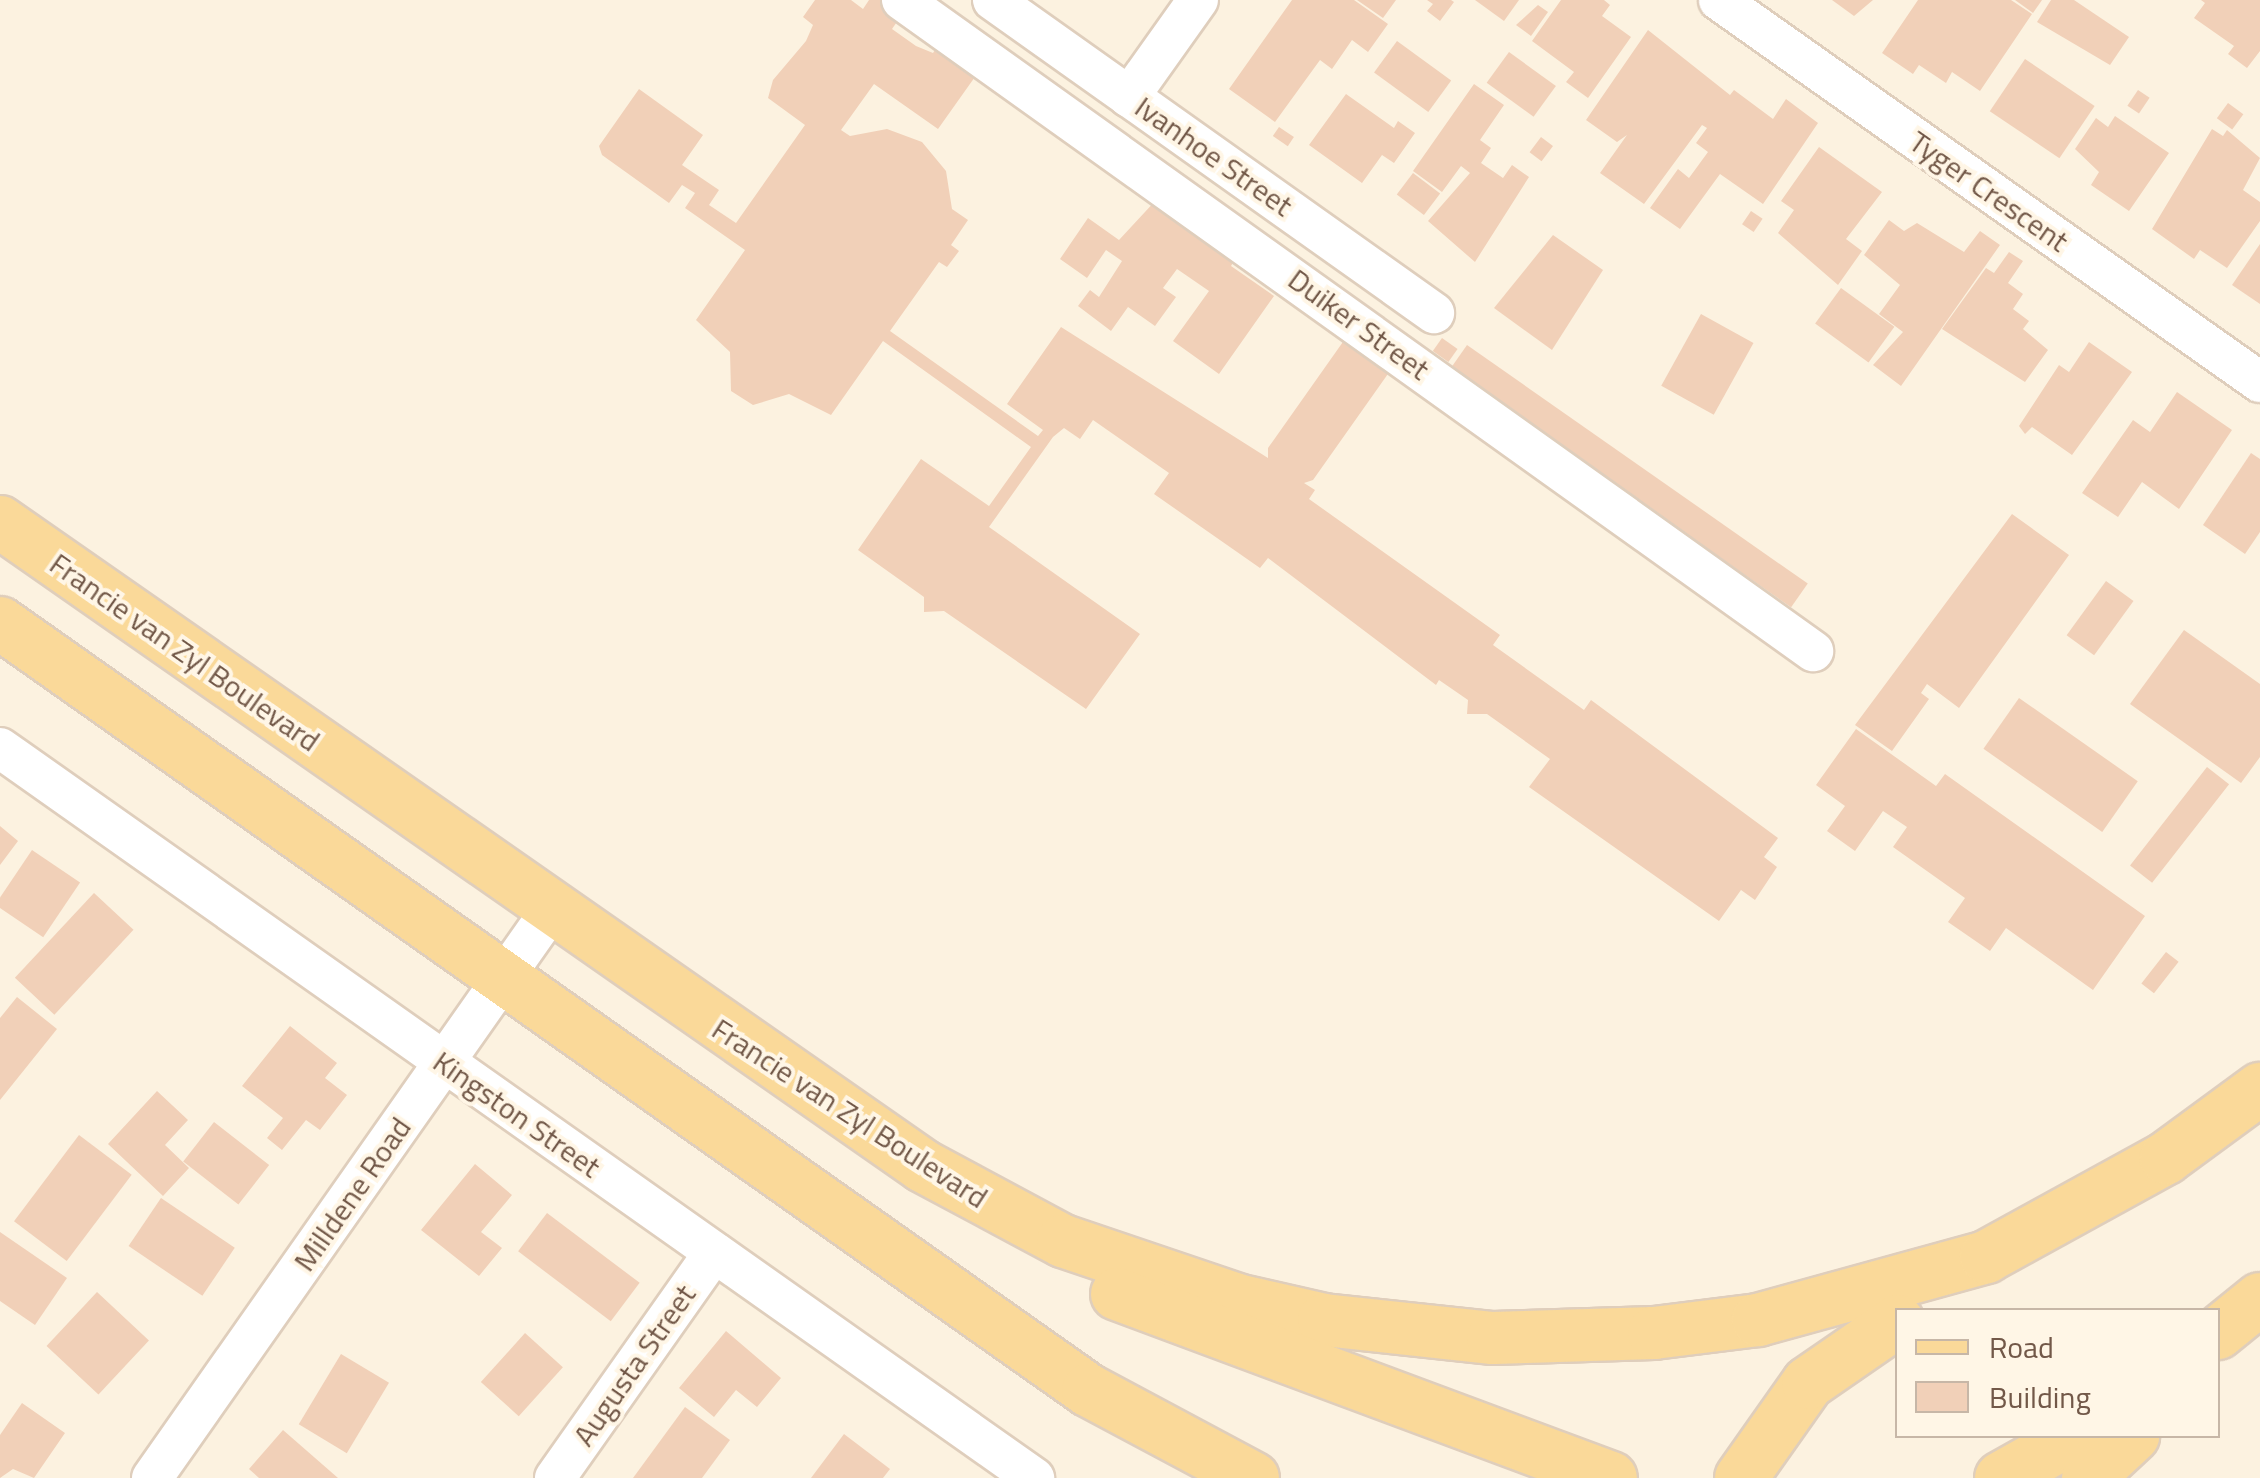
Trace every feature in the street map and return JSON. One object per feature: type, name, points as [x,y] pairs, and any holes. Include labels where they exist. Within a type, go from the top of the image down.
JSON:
[{"type":"main road","name":"Francie van Zyl Boulevard","points":[[0,522],[804,1088],[923,1166],[1063,1241],[1237,1300],[1361,1326],[1548,1340],[1706,1328],[1840,1301],[1986,1257],[2166,1158],[2260,1089]]},
{"type":"main road","points":[[0,624],[1088,1390],[1253,1478]]},
{"type":"main road","points":[[804,1088],[915,1182],[1022,1248],[1116,1294],[1611,1478]]},
{"type":"main road","points":[[1915,1308],[1986,1257]]},
{"type":"main road","points":[[1740,1478],[1808,1382],[1895,1323]]},
{"type":"main road","points":[[2001,1478],[2072,1438]]},
{"type":"main road","points":[[2088,1478],[2131,1438]]},
{"type":"street","name":"Duiker Street","points":[[902,0],[1813,651]]},
{"type":"street","name":"Ivanhoe Street","points":[[993,0],[1434,312]]},
{"type":"street","points":[[1129,97],[1198,0]]},
{"type":"street","name":"Tyger Crescent","points":[[1719,0],[2260,382]]},
{"type":"street","name":"Kingston Street","points":[[0,748],[1034,1478]]},
{"type":"street","name":"Milldene Road","points":[[152,1478],[551,910]]},
{"type":"street","name":"Augusta Street","points":[[554,1478],[714,1253]]},
{"type":"building","points":[[815,0],[851,0],[863,9],[869,0],[884,0],[903,13],[892,29],[916,46],[933,53],[942,39],[982,67],[938,129],[874,84],[841,130],[850,136],[887,129],[922,142],[946,171],[952,209],[968,220],[951,245],[959,251],[947,267],[939,262],[890,331],[1038,436],[1043,430],[1007,404],[1061,327],[1268,458],[1268,448],[1345,339],[1390,371],[1313,480],[1304,483],[1315,490],[1309,499],[1500,635],[1493,645],[1584,710],[1591,700],[1778,838],[1764,857],[1777,867],[1755,900],[1741,890],[1719,921],[1529,787],[1550,759],[1487,714],[1467,714],[1468,700],[1439,680],[1436,685],[1268,558],[1260,568],[1154,494],[1169,473],[1093,420],[1080,439],[1064,428],[1053,437],[989,527],[1140,634],[1086,709],[944,611],[924,612],[924,597],[858,550],[921,459],[989,506],[1031,447],[883,341],[831,415],[789,394],[753,405],[731,391],[730,352],[696,320],[745,250],[685,208],[695,193],[682,185],[669,203],[602,155],[599,146],[639,89],[703,135],[682,165],[719,190],[709,205],[736,223],[805,125],[768,98],[773,80],[806,41],[813,25],[803,17]]},
{"type":"building","points":[[1292,0],[1354,0],[1388,24],[1368,52],[1352,40],[1332,69],[1320,60],[1275,122],[1229,89]]},
{"type":"building","points":[[1357,0],[1396,0],[1383,18]]},
{"type":"building","points":[[1427,0],[1454,2],[1440,21],[1427,11],[1433,4]]},
{"type":"building","points":[[1475,0],[1519,0],[1504,21]]},
{"type":"building","points":[[1561,0],[1604,0],[1610,5],[1602,16],[1631,37],[1588,98],[1566,82],[1574,72],[1532,41]]},
{"type":"building","points":[[1832,0],[1873,0],[1854,16]]},
{"type":"building","points":[[1918,0],[2011,0],[2032,14],[1980,91],[1952,72],[1946,83],[1919,65],[1913,74],[1882,53]]},
{"type":"building","points":[[2015,0],[2042,0],[2033,13]]},
{"type":"building","points":[[2051,0],[2074,0],[2129,37],[2110,65],[2037,22]]},
{"type":"building","points":[[2201,0],[2260,0],[2260,51],[2247,68],[2228,54],[2234,46],[2194,18],[2205,3]]},
{"type":"building","points":[[1538,5],[1548,12],[1531,36],[1516,25]]},
{"type":"building","points":[[1648,30],[1730,95],[1734,90],[1773,119],[1786,99],[1818,123],[1763,204],[1720,174],[1680,229],[1650,208],[1678,169],[1689,178],[1708,152],[1696,143],[1707,128],[1702,125],[1644,204],[1600,173],[1627,135],[1617,142],[1586,120]]},
{"type":"building","points":[[1397,41],[1451,80],[1428,112],[1374,73]]},
{"type":"building","points":[[1509,52],[1556,86],[1534,117],[1487,83]]},
{"type":"building","points":[[2025,59],[2095,106],[2059,158],[1990,111]]},
{"type":"building","points":[[1474,84],[1504,105],[1480,140],[1491,148],[1481,163],[1503,178],[1512,165],[1529,177],[1475,262],[1428,221],[1470,173],[1461,166],[1442,192],[1413,171]]},
{"type":"building","points":[[2138,90],[2150,98],[2139,114],[2127,106]]},
{"type":"building","points":[[1346,94],[1394,128],[1398,121],[1415,133],[1394,163],[1382,155],[1362,183],[1309,145]]},
{"type":"building","points":[[2228,103],[2243,114],[2232,130],[2217,118]]},
{"type":"building","points":[[2115,116],[2169,153],[2129,211],[2091,185],[2099,172],[2075,149],[2096,118],[2108,127]]},
{"type":"building","points":[[1279,127],[1294,137],[1288,146],[1273,136]]},
{"type":"building","points":[[2212,129],[2223,136],[2227,130],[2260,158],[2243,190],[2260,202],[2260,221],[2227,268],[2200,250],[2194,259],[2152,229]]},
{"type":"building","points":[[1541,137],[1553,146],[1542,161],[1530,152]]},
{"type":"building","points":[[1819,147],[1882,192],[1846,239],[1862,251],[1838,285],[1778,233],[1794,210],[1781,201]]},
{"type":"building","points":[[1413,173],[1440,193],[1424,215],[1397,195]]},
{"type":"building","points":[[1157,199],[1237,256],[1231,266],[1274,296],[1219,374],[1173,341],[1209,291],[1177,269],[1163,288],[1176,297],[1155,326],[1128,307],[1111,331],[1078,306],[1090,290],[1099,297],[1122,261],[1106,250],[1087,278],[1060,259],[1088,218],[1119,240]]},
{"type":"building","points":[[1751,211],[1763,219],[1754,232],[1742,224]]},
{"type":"building","points":[[1889,220],[1904,231],[1917,223],[1964,252],[1980,231],[2000,245],[1901,386],[1873,365],[1903,332],[1879,314],[1900,285],[1864,255]]},
{"type":"building","points":[[1553,235],[1603,270],[1552,350],[1494,308]]},
{"type":"building","points":[[2260,244],[2260,304],[2232,285]]},
{"type":"building","points":[[2009,252],[2023,261],[2008,283],[2023,294],[2013,309],[2029,321],[2023,329],[2048,350],[2025,382],[1942,329],[1986,268],[1994,273]]},
{"type":"building","points":[[1841,288],[1894,327],[1869,362],[1815,324]]},
{"type":"building","points":[[1701,314],[1753,343],[1714,415],[1661,386]]},
{"type":"building","points":[[1442,338],[1458,349],[1448,362],[1433,351]]},
{"type":"building","points":[[2089,342],[2132,372],[2072,455],[2032,427],[2025,434],[2019,426],[2059,365],[2069,372]]},
{"type":"building","points":[[1467,345],[1808,584],[1791,607],[1450,369]]},
{"type":"building","points":[[2177,392],[2232,430],[2179,509],[2142,482],[2118,517],[2082,493],[2133,420],[2150,432]]},
{"type":"building","points":[[2251,453],[2260,459],[2260,532],[2245,554],[2203,525]]},
{"type":"building","points":[[2012,514],[2069,555],[1959,708],[1927,684],[1921,693],[1929,699],[1892,751],[1855,725]]},
{"type":"building","points":[[2106,581],[2134,601],[2094,655],[2067,635]]},
{"type":"building","points":[[2184,630],[2260,684],[2260,757],[2241,783],[2130,704]]},
{"type":"building","points":[[2019,698],[2138,781],[2102,832],[1983,749]]},
{"type":"building","points":[[1856,729],[1936,786],[1945,774],[2145,916],[2093,990],[2006,928],[1990,951],[1948,922],[1965,898],[1893,847],[1907,827],[1883,811],[1855,851],[1827,831],[1845,806],[1816,785]]},
{"type":"building","points":[[2207,767],[2229,784],[2152,883],[2130,866]]},
{"type":"building","points":[[0,826],[18,841],[0,865]]},
{"type":"building","points":[[32,850],[80,882],[43,937],[0,908],[0,897]]},
{"type":"building","points":[[94,893],[133,930],[54,1015],[15,978]]},
{"type":"building","points":[[2166,952],[2179,962],[2154,993],[2141,984]]},
{"type":"building","points":[[17,997],[57,1029],[0,1100],[0,1018]]},
{"type":"building","points":[[290,1026],[337,1063],[325,1078],[347,1095],[320,1130],[306,1120],[282,1150],[267,1138],[283,1118],[242,1086]]},
{"type":"building","points":[[157,1091],[188,1120],[165,1145],[189,1168],[163,1196],[108,1144]]},
{"type":"building","points":[[214,1122],[269,1165],[238,1204],[183,1161]]},
{"type":"building","points":[[79,1135],[132,1175],[67,1261],[14,1221]]},
{"type":"building","points":[[475,1164],[512,1195],[481,1232],[502,1248],[479,1276],[421,1230]]},
{"type":"building","points":[[161,1198],[235,1248],[202,1296],[129,1246]]},
{"type":"building","points":[[547,1213],[640,1283],[611,1321],[518,1251]]},
{"type":"building","points":[[0,1232],[67,1278],[35,1325],[0,1301]]},
{"type":"building","points":[[97,1292],[149,1340],[98,1395],[47,1346]]},
{"type":"building","points":[[726,1331],[781,1378],[757,1407],[736,1390],[714,1417],[679,1388]]},
{"type":"building","points":[[525,1333],[563,1367],[519,1416],[481,1382]]},
{"type":"building","points":[[341,1354],[389,1383],[347,1453],[299,1424]]},
{"type":"building","points":[[22,1403],[65,1433],[34,1478],[13,1469],[0,1478],[0,1435]]},
{"type":"building","points":[[685,1407],[730,1440],[702,1478],[633,1478]]},
{"type":"building","points":[[283,1430],[338,1478],[259,1478],[249,1469]]},
{"type":"building","points":[[844,1434],[890,1469],[883,1478],[811,1478]]}]
